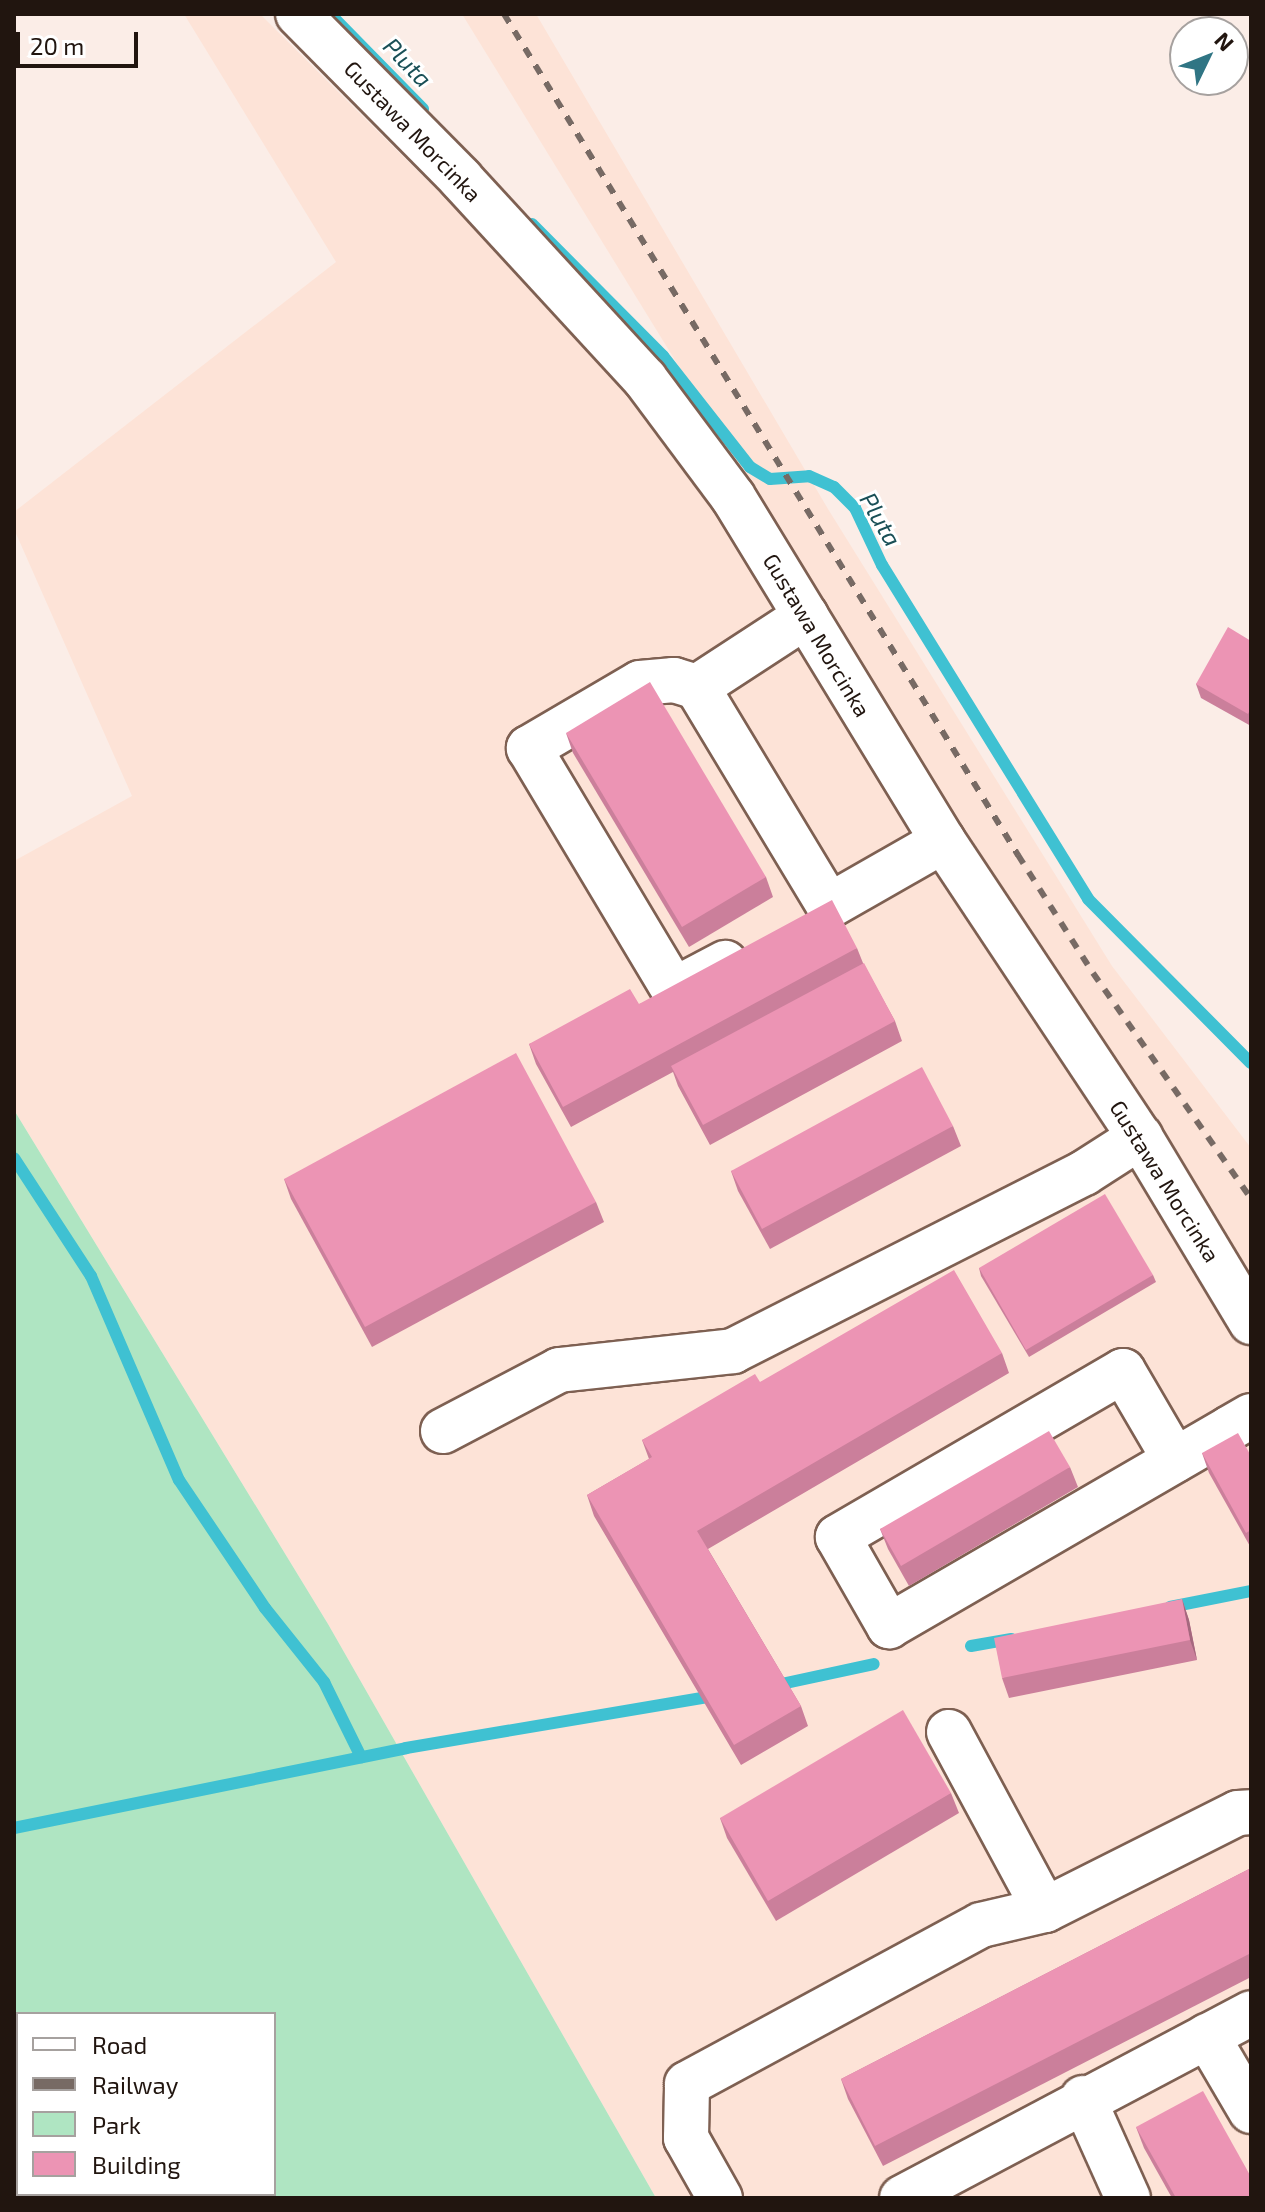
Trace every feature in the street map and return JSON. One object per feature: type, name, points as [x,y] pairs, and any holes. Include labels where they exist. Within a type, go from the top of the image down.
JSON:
[{"type":"street","name":"Gustawa Morcinka","points":[[298,14],[461,179],[645,379],[733,497],[943,841],[1140,1137],[1251,1322]]},
{"type":"street","points":[[697,687],[806,616]]},
{"type":"street","points":[[829,906],[697,687],[674,680],[640,683],[529,748],[674,990],[829,906],[943,841]]},
{"type":"street","points":[[443,1431],[559,1370],[733,1351],[1084,1173],[1140,1137]]},
{"type":"street","points":[[1175,1460],[1123,1371],[838,1537],[889,1626],[1251,1416]]},
{"type":"street","points":[[949,1732],[1045,1910]]},
{"type":"street","points":[[720,2198],[686,2138],[687,2084],[981,1925],[1045,1910],[1238,1813],[1251,1812]]},
{"type":"street","points":[[916,2195],[1083,2098],[1251,2013]]},
{"type":"street","points":[[1207,2036],[1251,2111]]},
{"type":"street","points":[[1083,2098],[1128,2198]]},
{"type":"shaded area","points":[[184,14],[260,14],[782,534],[462,14],[536,14],[828,509],[1112,966],[1251,1148],[1251,2198],[656,2198],[328,1624],[14,1110],[14,861],[132,796],[14,529],[14,512],[336,262]]},
{"type":"green space","points":[[14,1110],[328,1624],[656,2198],[14,2198]]},
{"type":"building","points":[[1228,627],[1251,641],[1251,708],[1248,714],[1196,684]]},
{"type":"building","points":[[650,682],[766,877],[682,927],[566,733]]},
{"type":"building","points":[[832,900],[857,948],[563,1107],[529,1044],[630,989],[639,1004]]},
{"type":"building","points":[[864,963],[895,1021],[703,1125],[671,1066]]},
{"type":"building","points":[[516,1053],[596,1202],[365,1327],[284,1179]]},
{"type":"building","points":[[922,1067],[953,1126],[762,1229],[731,1171]]},
{"type":"building","points":[[1105,1194],[1153,1275],[1026,1350],[979,1268]]},
{"type":"building","points":[[954,1270],[1002,1353],[697,1531],[801,1706],[734,1745],[587,1495],[652,1457],[642,1440],[755,1374],[760,1382]]},
{"type":"building","points":[[1049,1431],[1070,1467],[901,1566],[880,1529]]},
{"type":"building","points":[[1238,1433],[1251,1456],[1251,1530],[1246,1533],[1202,1453]]},
{"type":"building","points":[[1182,1599],[1190,1640],[1002,1678],[994,1638]]},
{"type":"building","points":[[903,1710],[951,1793],[768,1901],[720,1818]]},
{"type":"building","points":[[1251,1868],[1251,1953],[875,2146],[841,2079]]},
{"type":"building","points":[[1203,2091],[1251,2177],[1251,2198],[1176,2198],[1136,2127]]},
{"type":"waterway","name":"Pluta","points":[[330,14],[423,109]]},
{"type":"waterway","name":"Pluta","points":[[532,224],[663,356],[750,467],[770,479],[809,476],[834,487],[855,508],[882,565],[1088,899],[1251,1063]]},
{"type":"waterway","points":[[14,1158],[91,1276],[179,1480],[265,1608],[324,1682],[361,1757]]},
{"type":"waterway","points":[[1170,1607],[1251,1591]]},
{"type":"waterway","points":[[971,1646],[1011,1639]]},
{"type":"waterway","points":[[772,1686],[874,1664]]},
{"type":"waterway","points":[[14,1828],[406,1748],[714,1696]]},
{"type":"railway","points":[[504,14],[1018,855],[1093,973],[1251,1199]]}]
